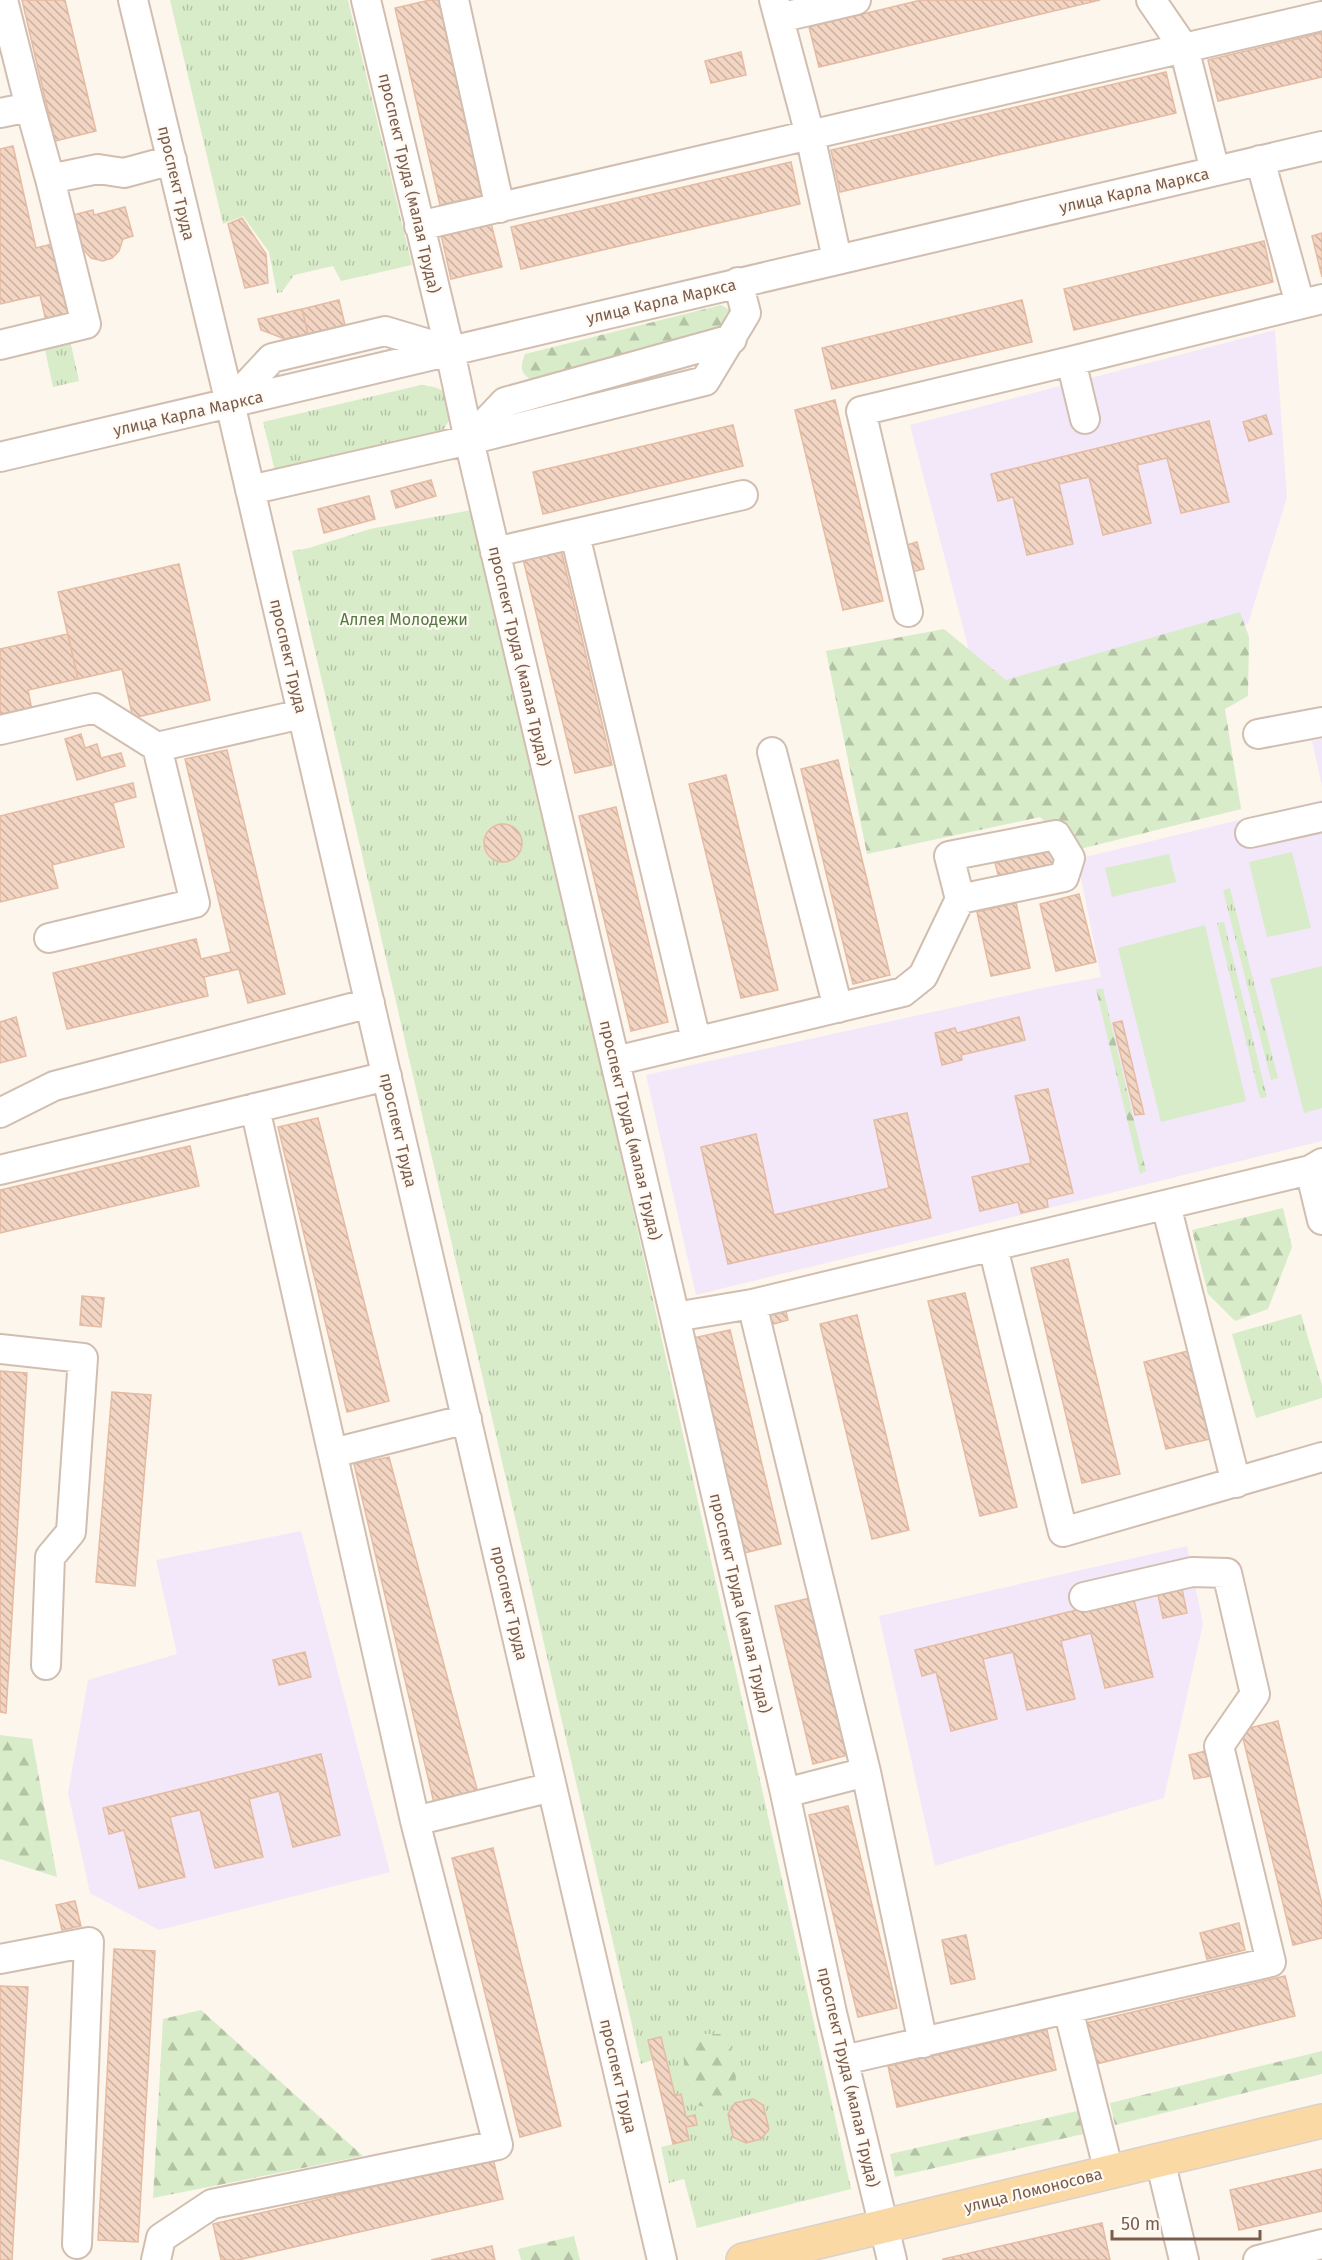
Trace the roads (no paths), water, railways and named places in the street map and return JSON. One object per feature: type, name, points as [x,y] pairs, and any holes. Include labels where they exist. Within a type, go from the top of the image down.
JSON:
[{"type":"main road","name":"улица Ломоносова","points":[[743,2260],[1322,2121]]},
{"type":"street","points":[[0,345],[86,324],[3,0]]},
{"type":"street","name":"проспект Труда","points":[[134,0],[662,2260]]},
{"type":"street","name":"проспект Труда (малая Труда)","points":[[366,0],[675,1317],[844,2060],[892,2260]]},
{"type":"street","points":[[454,0],[500,208]]},
{"type":"street","points":[[837,259],[810,135],[776,9],[856,0]]},
{"type":"street","points":[[1151,0],[1184,48],[1215,171]]},
{"type":"street","points":[[419,226],[1322,16]]},
{"type":"street","points":[[0,113],[30,107]]},
{"type":"street","name":"улица Карла Маркса","points":[[0,457],[1322,146]]},
{"type":"street","points":[[50,179],[98,169],[124,173],[172,160]]},
{"type":"street","points":[[908,612],[861,411],[1311,301],[1260,160]]},
{"type":"street","points":[[250,490],[469,440],[705,381],[746,313],[738,282]]},
{"type":"street","points":[[1071,361],[1085,419]]},
{"type":"street","points":[[495,552],[743,495]]},
{"type":"street","points":[[575,535],[696,1040]]},
{"type":"street","points":[[0,730],[95,708],[157,747],[195,903],[49,938]]},
{"type":"street","points":[[157,747],[302,714]]},
{"type":"street","points":[[1258,735],[1322,722]]},
{"type":"street","points":[[772,752],[838,1008]]},
{"type":"street","points":[[1250,833],[1322,817]]},
{"type":"street","points":[[615,1061],[903,992],[923,975],[960,899]]},
{"type":"street","points":[[0,1113],[54,1086],[370,1003]]},
{"type":"street","points":[[0,1170],[387,1076]]},
{"type":"street","points":[[156,2260],[161,2238],[212,2204],[498,2145],[415,1821],[255,1108]]},
{"type":"street","points":[[675,1317],[752,1304],[1316,1167],[1322,1220]]},
{"type":"street","points":[[1166,1205],[1236,1483]]},
{"type":"street","points":[[993,1247],[1063,1532],[1322,1457]]},
{"type":"street","points":[[752,1304],[866,1772],[923,2043]]},
{"type":"street","points":[[0,1349],[83,1358],[70,1532],[50,1557],[46,1665]]},
{"type":"street","points":[[333,1453],[467,1419]]},
{"type":"street","points":[[844,2060],[1271,1962],[1219,1746],[1255,1694],[1227,1573],[1192,1572],[1084,1597]]},
{"type":"street","points":[[785,1793],[866,1772]]},
{"type":"street","points":[[415,1821],[552,1788]]},
{"type":"street","points":[[0,1959],[89,1942],[77,2244]]},
{"type":"street","points":[[1068,2009],[1110,2172]]},
{"type":"street","points":[[1160,2160],[1184,2260]]},
{"type":"street","points":[[1258,2260],[1322,2244]]},
{"type":"park label","name":"Аллея Молодежи","points":[[404,619]]}]
